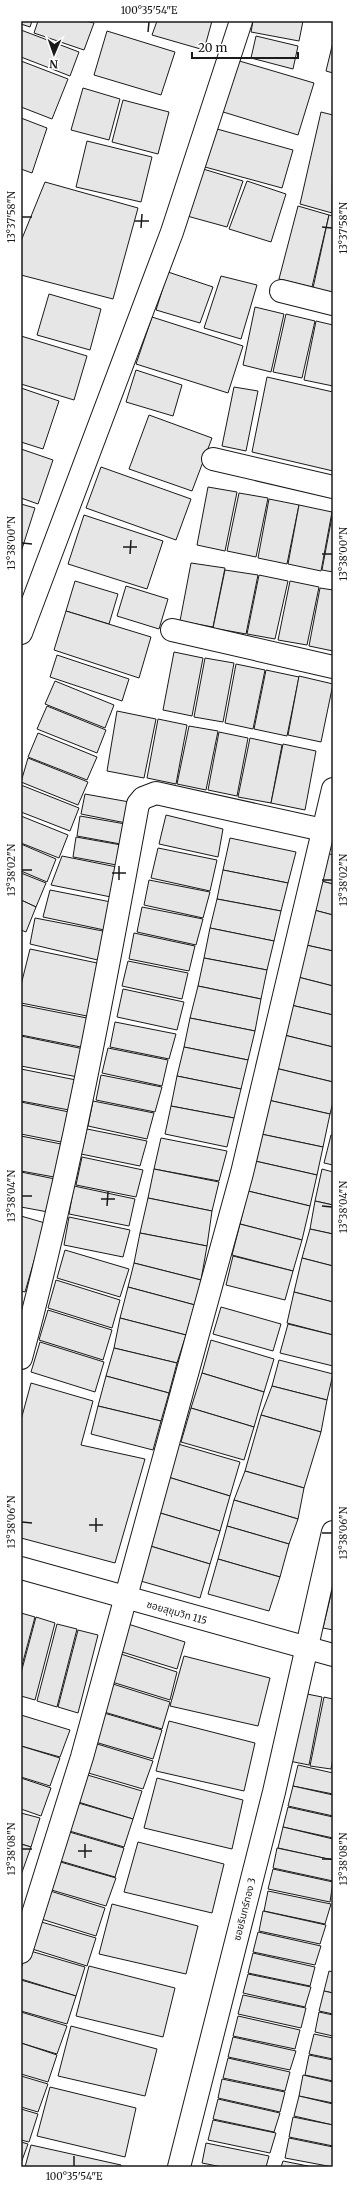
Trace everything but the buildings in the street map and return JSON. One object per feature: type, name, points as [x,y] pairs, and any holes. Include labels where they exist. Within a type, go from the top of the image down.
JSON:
[{"type":"street","points":[[21,633],[172,232],[241,21]]},
{"type":"street","points":[[281,291],[333,304]]},
{"type":"street","points":[[213,459],[333,487]]},
{"type":"street","points":[[172,630],[333,667]]},
{"type":"street","points":[[21,1952],[82,1757],[242,1174],[333,788]]},
{"type":"street","points":[[21,1358],[38,1296],[99,1019],[138,804],[143,798],[156,793],[323,830]]},
{"type":"street","name":"ซอยรินทร์ทอง 3","points":[[179,2167],[274,1792],[333,1532]]},
{"type":"street","name":"ซอยสุขุมวิท 115","points":[[21,1568],[306,1649],[333,1655]]}]
